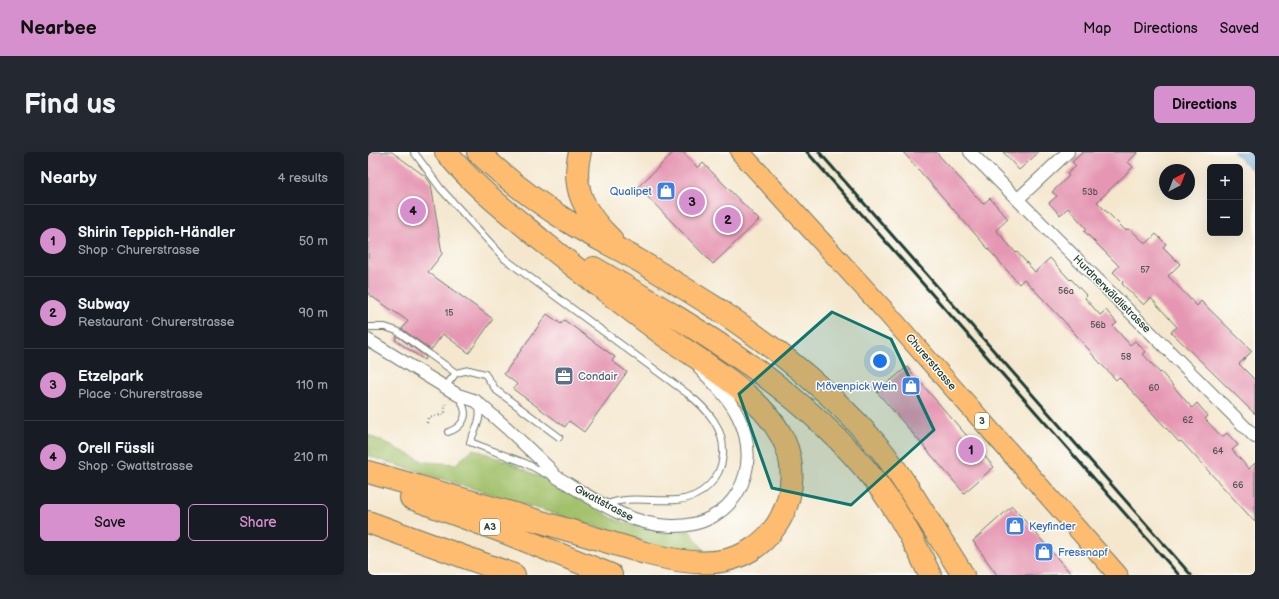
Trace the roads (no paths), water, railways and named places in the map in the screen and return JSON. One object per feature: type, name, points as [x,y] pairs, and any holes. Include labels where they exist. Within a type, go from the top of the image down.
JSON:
[{"type":"highway","points":[[368,472],[645,553],[664,558],[705,563],[741,555],[756,546],[768,536],[777,523],[785,509],[790,493],[790,460],[785,444],[776,426],[760,408],[729,381],[620,304],[534,234],[484,192],[459,168],[446,152]]},
{"type":"highway","points":[[478,152],[513,183],[545,206],[572,224],[637,260],[718,310],[752,333],[810,378],[862,427],[883,452],[917,502],[963,575]]},
{"type":"highway","points":[[580,152],[577,163],[577,185],[584,205],[603,232],[637,260]]},
{"type":"highway","points":[[534,234],[714,341],[751,366],[803,407],[848,450],[878,486],[901,519],[930,575]]},
{"type":"highway","name":"A3","points":[[368,483],[509,534],[611,575]]},
{"type":"highway","points":[[917,502],[940,553],[948,575]]},
{"type":"highway","points":[[368,522],[514,575]]},
{"type":"main road","name":"Churerstrasse","points":[[740,152],[887,313],[1118,575]]},
{"type":"street","name":"Hurdnerwäldlistrasse","points":[[970,152],[1255,437]]},
{"type":"street","points":[[1018,199],[1068,152]]},
{"type":"street","name":"Gwattstrasse","points":[[368,340],[451,391],[476,402],[508,429],[548,467],[555,476],[620,514],[639,521],[671,526],[684,525],[709,518],[728,505],[736,496],[746,476],[748,454],[747,441],[738,416],[722,392],[671,340]]},
{"type":"lane","points":[[414,152],[441,189],[505,259],[663,374],[700,403],[715,421],[720,432],[723,450],[722,459],[716,477],[704,490],[688,498],[677,500],[626,499],[605,505]]},
{"type":"lane","points":[[368,327],[385,327],[397,331],[456,372],[469,370],[485,374],[496,390],[559,437]]},
{"type":"lane","points":[[448,432],[454,430],[465,418],[465,409],[451,391],[456,372]]},
{"type":"lane","points":[[476,402],[480,411],[480,416],[470,442],[525,462],[544,473],[555,476]]},
{"type":"water","points":[[1233,152],[1255,152],[1255,173]]},
{"type":"railway","points":[[807,152],[1179,575]]},
{"type":"railway","points":[[819,152],[1191,575]]},
{"type":"place","name":"Qualipet","points":[[666,191]]},
{"type":"place","name":"Etzelpark","points":[[692,202]]},
{"type":"place","name":"Orell Füssli","points":[[413,211]]},
{"type":"place","name":"Subway","points":[[728,220]]},
{"type":"place","name":"Condair","points":[[564,376]]},
{"type":"place","name":"Mövenpick Wein","points":[[911,386]]},
{"type":"place","name":"Shirin Teppich-Händler","points":[[971,450]]},
{"type":"place","name":"Keyfinder","points":[[1015,526]]},
{"type":"place","name":"Fressnapf","points":[[1044,552]]}]
